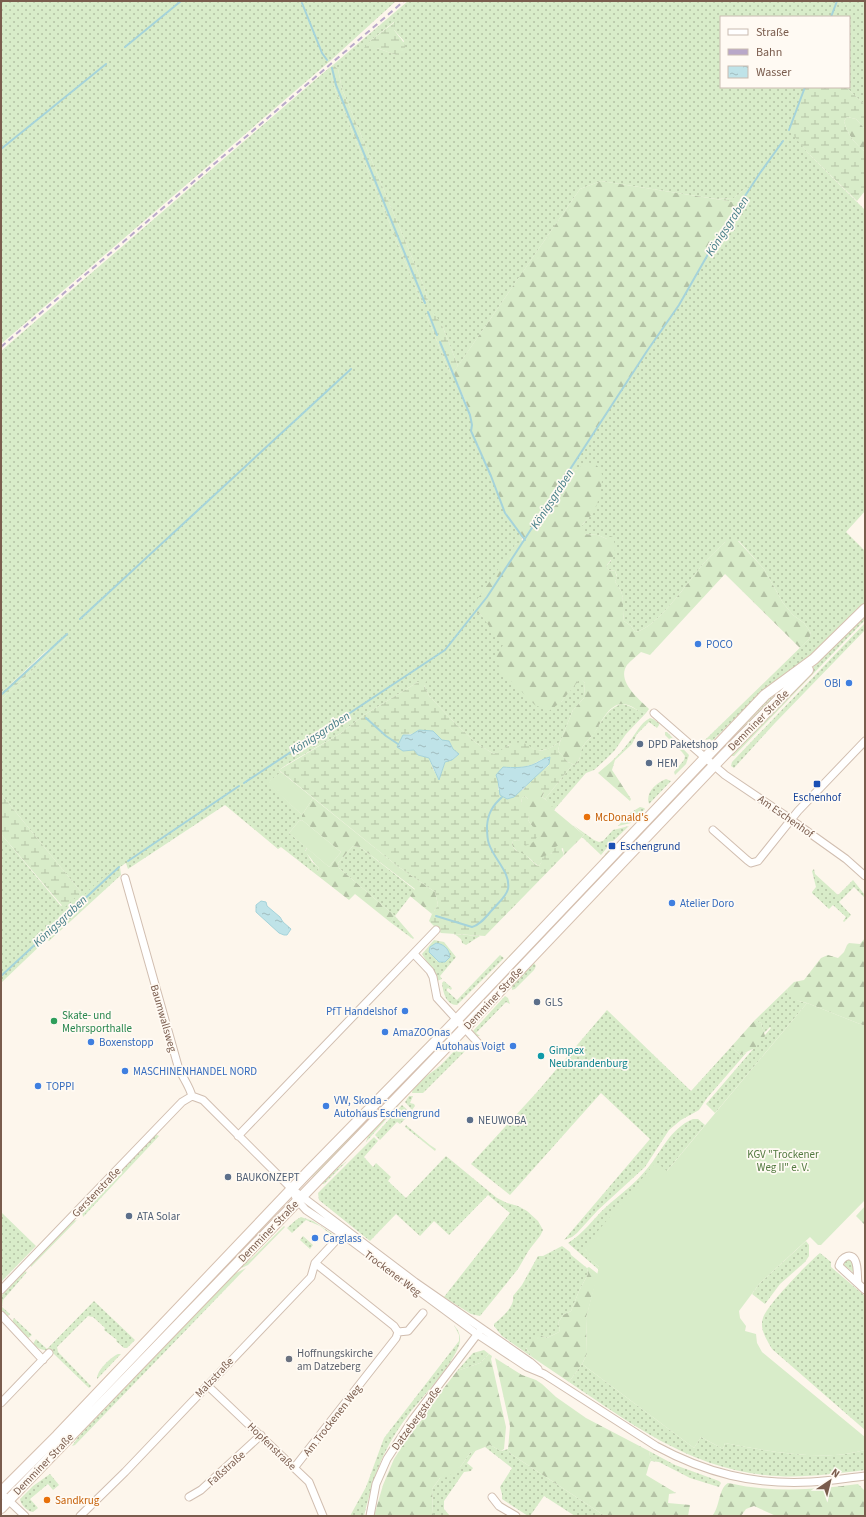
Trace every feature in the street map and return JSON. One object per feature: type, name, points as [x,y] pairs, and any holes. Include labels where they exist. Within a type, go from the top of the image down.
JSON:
[{"type":"main road","name":"Demminer Straße","points":[[1,1508],[464,1028],[714,765],[821,657],[865,609]]},
{"type":"main road","name":"Demminer Straße","points":[[1,1492],[643,825],[705,757],[765,695],[814,659],[850,625]]},
{"type":"street","points":[[654,713],[705,757]]},
{"type":"street","points":[[713,830],[747,860],[754,863],[759,860],[798,811],[865,741]]},
{"type":"street","name":"Am Eschenhof","points":[[705,757],[729,778],[791,819],[865,876]]},
{"type":"street","name":"Baumwallsweg","points":[[125,878],[180,1074],[189,1086],[192,1096]]},
{"type":"street","points":[[238,1136],[436,930]]},
{"type":"street","points":[[414,954],[430,972],[437,998],[479,1044]]},
{"type":"street","points":[[192,1096],[203,1100],[292,1189]]},
{"type":"street","name":"Gerstenstraße","points":[[1,1290],[182,1102],[192,1096]]},
{"type":"street","name":"Trockener Weg","points":[[292,1189],[306,1210],[342,1234],[385,1267],[479,1331],[530,1362],[544,1374],[656,1446],[705,1469],[745,1479],[761,1481],[812,1482],[865,1476]]},
{"type":"street","name":"Trockener Weg","points":[[299,1198],[479,1331]]},
{"type":"street","name":"Malzstraße","points":[[80,1516],[125,1472],[311,1277],[315,1263],[342,1234]]},
{"type":"street","points":[[315,1263],[394,1326],[398,1332],[408,1331],[423,1313]]},
{"type":"street","points":[[858,1283],[865,1290]]},
{"type":"street","points":[[1,1315],[43,1360]]},
{"type":"street","name":"Datzebergstraße","points":[[370,1516],[376,1484],[387,1459],[413,1419],[479,1331]]},
{"type":"street","name":"Am Trockenen Weg","points":[[294,1468],[396,1338],[398,1332]]},
{"type":"street","points":[[1,1403],[49,1353]]},
{"type":"street","name":"Hopfenstraße","points":[[207,1385],[312,1486],[323,1516]]},
{"type":"street","name":"Faßstraße","points":[[189,1497],[201,1490],[261,1436]]},
{"type":"street","points":[[1,1492],[25,1516]]},
{"type":"street","points":[[492,1497],[500,1506],[512,1515]]},
{"type":"green space","points":[[1,1],[396,1],[330,61],[1,344]]},
{"type":"green space","points":[[408,1],[865,1],[865,105],[847,88],[850,88],[850,16],[720,16],[720,88],[805,88],[790,130],[808,153],[865,210],[865,511],[846,532],[865,551],[865,604],[823,648],[763,691],[712,741],[710,739],[705,740],[809,639],[811,633],[804,623],[793,615],[783,603],[764,569],[739,541],[726,541],[704,563],[663,613],[644,629],[635,632],[631,626],[624,621],[623,600],[619,587],[615,582],[617,576],[615,571],[609,570],[606,566],[611,561],[607,539],[598,535],[583,534],[582,525],[592,514],[602,478],[578,469],[570,470],[647,351],[679,305],[715,242],[752,185],[734,198],[716,199],[601,181],[580,189],[458,366],[442,325],[426,314],[449,371],[453,373],[470,415],[472,425],[505,513],[521,535],[522,542],[515,545],[474,611],[481,615],[561,702],[580,678],[585,683],[584,698],[573,710],[560,742],[548,749],[537,751],[523,743],[509,745],[494,754],[476,743],[429,696],[424,685],[418,682],[364,715],[341,733],[286,765],[279,770],[281,772],[268,783],[302,815],[302,820],[299,821],[289,833],[307,848],[305,850],[312,862],[319,868],[317,872],[313,872],[281,847],[278,849],[225,805],[128,869],[126,863],[120,867],[121,875],[49,941],[47,939],[1,983],[1,834],[61,906],[81,892],[1,794],[1,700],[68,636],[45,652],[1,693],[1,351],[329,68],[333,84],[421,301],[425,303],[428,300],[423,284],[342,89],[338,69],[333,65]],"holes":[[[394,22],[394,30],[404,41],[396,55],[377,48],[365,48],[371,40]]]},
{"type":"green space","points":[[395,22],[394,30],[404,44],[404,54],[396,55],[377,48],[364,48],[371,40]]},
{"type":"green space","points":[[333,65],[338,69],[342,89],[423,284],[428,300],[425,303],[421,301],[333,84],[329,68]]},
{"type":"green space","points":[[805,88],[847,88],[865,105],[865,129],[856,119],[847,117],[844,121],[847,131],[865,152],[865,191],[857,201],[808,153],[789,130]]},
{"type":"green space","points":[[847,117],[856,119],[865,129],[865,152],[847,131],[844,121]]},
{"type":"green space","points":[[601,181],[741,203],[715,242],[679,305],[647,351],[570,470],[578,469],[586,463],[591,463],[598,466],[602,475],[598,502],[593,513],[582,525],[585,529],[583,534],[598,535],[607,539],[610,536],[613,537],[615,550],[606,566],[609,570],[615,571],[617,577],[615,582],[619,587],[623,600],[624,621],[631,626],[635,632],[644,629],[663,613],[704,563],[726,541],[738,541],[764,569],[783,603],[793,615],[804,623],[811,633],[809,639],[800,648],[725,574],[650,655],[641,652],[627,665],[624,671],[626,683],[635,695],[649,709],[646,713],[640,712],[626,704],[613,707],[594,734],[583,746],[579,759],[575,765],[568,762],[558,751],[560,742],[573,710],[584,698],[585,683],[580,679],[561,702],[549,711],[535,705],[500,670],[496,656],[503,645],[481,615],[474,611],[474,604],[515,545],[524,540],[505,513],[491,476],[471,431],[472,425],[469,410],[453,373],[580,189]]},
{"type":"green space","points":[[753,184],[741,203],[716,199],[734,198]]},
{"type":"green space","points":[[433,311],[442,325],[458,366],[453,373],[449,371],[426,314]]},
{"type":"green space","points":[[865,613],[865,620],[734,756],[729,756]]},
{"type":"green space","points":[[865,623],[865,630],[775,723],[734,768],[731,766],[732,762]]},
{"type":"green space","points":[[69,632],[68,636],[1,700],[1,693]]},
{"type":"green space","points":[[428,679],[424,685],[429,696],[476,743],[494,754],[519,742],[535,749],[543,750],[560,742],[558,751],[568,762],[573,764],[545,799],[542,797],[544,793],[542,790],[532,790],[528,793],[528,799],[525,796],[522,798],[521,804],[526,805],[530,810],[528,820],[532,826],[538,829],[538,835],[533,842],[528,845],[525,846],[517,840],[513,841],[512,845],[515,850],[526,855],[539,866],[542,861],[542,857],[552,853],[555,847],[560,845],[564,855],[485,936],[441,933],[429,921],[438,905],[435,892],[396,865],[279,770],[341,733],[364,715],[418,682]],"holes":[[[433,731],[442,741],[449,741],[453,749],[459,754],[452,760],[445,762],[439,779],[429,758],[418,755],[414,750],[403,751],[403,735]],[[542,759],[549,765],[533,778],[523,790],[498,790],[498,781],[503,767],[523,767]]]},
{"type":"green space","points":[[774,694],[776,695],[775,697],[724,750],[722,748]]},
{"type":"green space","points":[[622,704],[646,713],[626,734],[615,750],[594,770],[586,773],[554,810],[545,799],[573,764],[575,765],[580,759],[583,746],[592,736],[604,717],[616,706]]},
{"type":"green space","points":[[650,718],[659,723],[657,728],[649,722],[637,734],[632,744],[615,760],[612,770],[612,761],[632,739],[641,726]]},
{"type":"green space","points":[[665,732],[667,732],[689,755],[686,764],[675,775],[674,772],[684,760],[685,756],[665,735]]},
{"type":"green space","points":[[612,761],[612,770],[631,799],[630,801],[598,773]]},
{"type":"green space","points":[[281,772],[313,798],[302,815],[267,783]]},
{"type":"green space","points":[[695,773],[697,775],[663,810],[653,825],[469,1017],[468,1015],[500,979]]},
{"type":"green space","points":[[666,779],[671,781],[649,804],[648,800],[652,789]]},
{"type":"green space","points":[[531,790],[542,790],[544,793],[542,797],[551,804],[554,810],[584,835],[564,855],[563,848],[555,851],[539,866],[527,856],[516,850],[512,845],[513,841],[522,841],[532,826],[528,820],[529,814],[521,804],[522,798],[525,796],[528,799],[528,792]]},
{"type":"green space","points":[[1,794],[81,892],[64,908],[1,834]]},
{"type":"green space","points":[[313,798],[396,865],[435,892],[438,905],[432,914],[410,896],[415,889],[360,847],[353,846],[338,863],[339,868],[395,916],[390,922],[355,894],[349,900],[313,872],[317,872],[319,868],[305,852],[307,848],[329,867],[341,852],[302,820],[302,815]]},
{"type":"green space","points":[[640,807],[645,809],[631,823],[618,826],[630,813]]},
{"type":"green space","points":[[302,820],[341,852],[329,867],[289,833],[299,821]]},
{"type":"green space","points":[[573,825],[599,842],[603,841],[613,830],[629,826],[601,855],[582,837],[584,835]]},
{"type":"green space","points":[[353,846],[360,847],[415,890],[395,916],[339,868],[338,863]]},
{"type":"green space","points":[[610,848],[607,856],[491,977],[486,980],[595,867]]},
{"type":"green space","points":[[119,867],[60,921],[95,885]]},
{"type":"green space","points":[[814,869],[815,874],[838,895],[853,880],[865,895],[865,898],[854,887],[839,902],[851,915],[844,922],[843,921],[846,917],[833,905],[829,909],[812,893],[816,887],[812,871]]},
{"type":"green space","points":[[395,916],[414,938],[413,939],[390,922]]},
{"type":"green space","points":[[454,934],[480,936],[466,945],[462,943],[460,938]]},
{"type":"green space","points":[[865,938],[865,1026],[807,1003],[795,1000],[790,996],[787,989],[794,982],[804,980],[821,958],[828,955],[838,958],[844,952],[849,943],[860,944]]},
{"type":"green space","points":[[434,940],[444,942],[456,957],[440,976],[442,979],[437,981],[422,954]],"holes":[[[440,944],[443,945],[437,961],[431,952],[430,947]]]},
{"type":"green space","points":[[500,955],[504,958],[457,1005],[450,1003],[444,994],[442,987],[442,983],[444,981],[452,988],[451,990],[448,988],[446,990],[457,1000]]},
{"type":"green space","points":[[534,963],[536,966],[534,970],[515,989],[512,990],[512,986]]},
{"type":"green space","points":[[787,989],[795,999],[807,1003],[715,1113],[706,1104],[771,1028],[770,1027],[764,1033],[761,1023],[755,1020]]},
{"type":"green space","points":[[505,996],[508,998],[510,1004],[506,1002],[476,1033],[480,1036],[477,1036],[473,1031]]},
{"type":"green space","name":"KGV \"Trockener Weg II\" e. V.","points":[[807,1003],[865,1026],[865,1200],[821,1245],[818,1245],[810,1237],[760,1283],[739,1311],[740,1318],[746,1326],[745,1331],[756,1334],[757,1343],[762,1352],[865,1437],[865,1450],[839,1455],[807,1455],[725,1443],[723,1449],[701,1437],[694,1448],[582,1364],[587,1354],[586,1318],[599,1267],[581,1251],[656,1162],[667,1171]]},
{"type":"green space","points":[[607,1010],[691,1091],[731,1047],[740,1055],[747,1052],[707,1098],[699,1110],[681,1120],[669,1130],[645,1167],[598,1210],[577,1233],[564,1240],[650,1139],[601,1093],[510,1195],[471,1164],[537,1092]]},
{"type":"green space","points":[[755,1020],[761,1023],[765,1036],[755,1048],[740,1055],[731,1047]]},
{"type":"green space","points":[[441,1029],[310,1166],[322,1150]]},
{"type":"green space","points":[[461,1044],[466,1050],[423,1093],[412,1093],[420,1082],[441,1065]]},
{"type":"green space","points":[[431,1053],[424,1063],[314,1178],[312,1177],[351,1134]]},
{"type":"green space","points":[[409,1096],[413,1096],[410,1103],[414,1104],[415,1106],[412,1110],[405,1102]]},
{"type":"green space","points":[[406,1097],[366,1142],[368,1136]]},
{"type":"green space","points":[[402,1105],[411,1113],[400,1124],[397,1122],[380,1140],[375,1135]]},
{"type":"green space","points":[[693,1119],[698,1119],[705,1125],[666,1172],[656,1163],[582,1251],[599,1267],[599,1270],[568,1243],[632,1185],[652,1163],[672,1135],[685,1123]]},
{"type":"green space","points":[[406,1125],[436,1149],[435,1151],[405,1127]]},
{"type":"green space","points":[[155,1134],[159,1136],[83,1217],[82,1211]]},
{"type":"green space","points":[[374,1137],[378,1141],[364,1157],[373,1167],[376,1163],[391,1177],[388,1181],[406,1198],[446,1156],[497,1198],[527,1211],[538,1221],[543,1230],[540,1236],[529,1250],[518,1269],[480,1316],[471,1314],[444,1297],[510,1213],[488,1195],[449,1235],[434,1221],[420,1236],[396,1214],[370,1241],[319,1200],[318,1193]]},
{"type":"green space","points":[[347,1161],[324,1184],[321,1184],[331,1173]]},
{"type":"green space","points":[[865,1206],[865,1225],[856,1216]]},
{"type":"green space","points":[[1,1212],[36,1246],[1,1282]]},
{"type":"green space","points":[[273,1215],[274,1216],[224,1271],[13,1489]]},
{"type":"green space","points":[[301,1217],[313,1221],[334,1235],[333,1236],[320,1226],[306,1220],[292,1233],[287,1228]]},
{"type":"green space","points":[[73,1220],[78,1221],[76,1221],[31,1267],[30,1265]]},
{"type":"green space","points":[[284,1226],[285,1227],[248,1265],[233,1272],[252,1258]]},
{"type":"green space","points":[[303,1236],[313,1245],[310,1249],[300,1240]]},
{"type":"green space","points":[[806,1241],[809,1245],[809,1256],[805,1262],[780,1284],[765,1304],[752,1294],[760,1283]]},
{"type":"green space","points":[[562,1246],[587,1268],[588,1274],[571,1311],[563,1315],[558,1323],[560,1329],[559,1332],[547,1338],[542,1336],[526,1348],[532,1357],[502,1336],[494,1324],[510,1308],[513,1296],[522,1285],[538,1256],[543,1256]]},
{"type":"green space","points":[[820,1253],[831,1262],[831,1267],[865,1296],[865,1430],[772,1349],[763,1330],[762,1322],[766,1312],[798,1274]]},
{"type":"green space","points":[[849,1259],[853,1261],[853,1272],[844,1265],[845,1261]]},
{"type":"green space","points":[[589,1267],[598,1274],[586,1318],[587,1354],[582,1364],[569,1382],[532,1357],[525,1346],[539,1335],[547,1338],[559,1332],[560,1329],[558,1323],[563,1315],[571,1311],[588,1274],[587,1268]]},
{"type":"green space","points":[[246,1268],[75,1445],[72,1446],[78,1437],[234,1274]]},
{"type":"green space","points":[[24,1271],[27,1272],[3,1300],[2,1307],[10,1314],[7,1317],[1,1310],[1,1296]]},
{"type":"green space","points":[[94,1301],[135,1340],[127,1348],[124,1348],[116,1341],[117,1340],[104,1330],[105,1328],[93,1317],[88,1316],[57,1347],[58,1352],[91,1386],[89,1388],[54,1354],[38,1348],[33,1344],[36,1339],[47,1349]]},
{"type":"green space","points":[[14,1318],[32,1335],[27,1339],[12,1322]]},
{"type":"green space","points":[[454,1325],[458,1330],[460,1339],[454,1356],[400,1426],[392,1439],[380,1462],[364,1516],[350,1516],[366,1487],[384,1438],[459,1341],[459,1335]]},
{"type":"green space","points":[[484,1350],[489,1354],[480,1363],[457,1371],[473,1353]]},
{"type":"green space","points":[[118,1354],[121,1354],[97,1379],[99,1372],[104,1365]]},
{"type":"green space","points":[[489,1354],[492,1356],[491,1359],[506,1427],[504,1449],[501,1451],[490,1445],[470,1453],[461,1466],[448,1477],[440,1478],[432,1489],[433,1516],[374,1516],[383,1485],[394,1459],[417,1423],[457,1371],[480,1363]]},
{"type":"green space","points":[[495,1358],[522,1375],[536,1380],[556,1397],[586,1418],[649,1451],[651,1461],[646,1475],[676,1493],[669,1494],[668,1503],[690,1505],[688,1516],[605,1516],[511,1454],[508,1449],[510,1426]]},
{"type":"green space","points":[[582,1364],[694,1448],[701,1437],[723,1449],[725,1443],[807,1455],[839,1455],[865,1450],[865,1470],[815,1476],[777,1476],[737,1470],[710,1463],[661,1441],[615,1413],[569,1382]]},
{"type":"green space","points":[[490,1445],[501,1451],[508,1449],[511,1454],[605,1516],[575,1516],[544,1496],[530,1516],[528,1516],[502,1499],[500,1487],[512,1468],[485,1447]]},
{"type":"green space","points":[[476,1450],[467,1463],[473,1468],[471,1471],[464,1472],[444,1501],[444,1509],[450,1516],[433,1516],[432,1489],[440,1478],[461,1466],[470,1453]]},
{"type":"green space","points":[[649,1451],[675,1465],[721,1483],[719,1487],[690,1478],[659,1462],[651,1461]]},
{"type":"green space","points":[[50,1474],[59,1485],[53,1490],[48,1484],[30,1499],[38,1508],[33,1512],[27,1509],[20,1499],[33,1486]]},
{"type":"green space","points":[[728,1483],[761,1488],[793,1490],[858,1484],[865,1491],[865,1516],[776,1516],[754,1506],[746,1509],[741,1516],[712,1516],[715,1513],[722,1490]]},
{"type":"water","points":[[419,730],[433,731],[442,740],[449,741],[453,749],[459,754],[452,760],[445,762],[439,780],[429,758],[418,755],[414,750],[403,751],[397,747],[403,735],[411,735]]},
{"type":"water","points":[[550,757],[549,764],[514,797],[507,799],[500,795],[496,775],[503,767],[518,768],[529,766]]},
{"type":"water","points":[[261,901],[266,902],[267,906],[291,929],[287,935],[279,933],[256,912],[256,905]]},
{"type":"water","points":[[436,943],[443,945],[448,951],[450,957],[445,962],[439,962],[429,952],[430,947]]},
{"type":"waterway","points":[[125,47],[181,1]]},
{"type":"waterway","name":"Königsgraben","points":[[831,16],[837,1]]},
{"type":"waterway","points":[[302,3],[322,53],[327,60]]},
{"type":"waterway","points":[[1,149],[106,64]]},
{"type":"waterway","points":[[332,68],[336,85],[425,303]]},
{"type":"waterway","name":"Königsgraben","points":[[789,130],[805,88]]},
{"type":"waterway","name":"Königsgraben","points":[[244,783],[445,650],[487,597],[647,351],[679,305],[715,242],[760,173],[783,141]]},
{"type":"waterway","points":[[428,312],[437,335]]},
{"type":"waterway","points":[[440,342],[470,415],[472,425],[471,431],[491,476],[505,513],[525,540]]},
{"type":"waterway","points":[[80,619],[351,369]]},
{"type":"waterway","points":[[1,695],[67,634]]},
{"type":"waterway","points":[[366,718],[386,736],[398,744]]},
{"type":"waterway","name":"Königsgraben","points":[[128,861],[239,786]]},
{"type":"waterway","points":[[436,916],[472,927],[484,920],[506,895],[508,889],[507,877],[502,866],[491,850],[487,833],[490,813],[502,797]]},
{"type":"waterway","name":"Königsgraben","points":[[1,976],[119,867]]},
{"type":"railway","points":[[1,347],[404,1]]},
{"type":"place","name":"POCO","points":[[698,644]]},
{"type":"place","name":"OBI","points":[[849,683]]},
{"type":"place","name":"DPD Paketshop","points":[[640,744]]},
{"type":"place","name":"HEM","points":[[649,763]]},
{"type":"place","name":"Eschenhof","points":[[817,784]]},
{"type":"place","name":"McDonald's","points":[[587,817]]},
{"type":"place","name":"Eschengrund","points":[[612,846]]},
{"type":"place","name":"Atelier Doro","points":[[672,903]]},
{"type":"place","name":"GLS","points":[[537,1002]]},
{"type":"place","name":"PfT Handelshof","points":[[405,1011]]},
{"type":"place","name":"Skate- und Mehrsporthalle","points":[[54,1021]]},
{"type":"place","name":"AmaZOOnas","points":[[385,1032]]},
{"type":"place","name":"Boxenstopp","points":[[91,1042]]},
{"type":"place","name":"Autohaus Voigt","points":[[513,1046]]},
{"type":"place","name":"Gimpex Neubrandenburg","points":[[541,1056]]},
{"type":"place","name":"MASCHINENHANDEL NORD","points":[[125,1071]]},
{"type":"place","name":"TOPPI","points":[[38,1086]]},
{"type":"place","name":"VW, Skoda - Autohaus Eschengrund","points":[[326,1106]]},
{"type":"place","name":"NEUWOBA","points":[[470,1120]]},
{"type":"place","name":"BAUKONZEPT","points":[[228,1177]]},
{"type":"place","name":"ATA Solar","points":[[129,1216]]},
{"type":"place","name":"Carglass","points":[[315,1238]]},
{"type":"place","name":"Hoffnungskirche am Datzeberg","points":[[289,1359]]},
{"type":"place","name":"Sandkrug","points":[[47,1500]]}]
